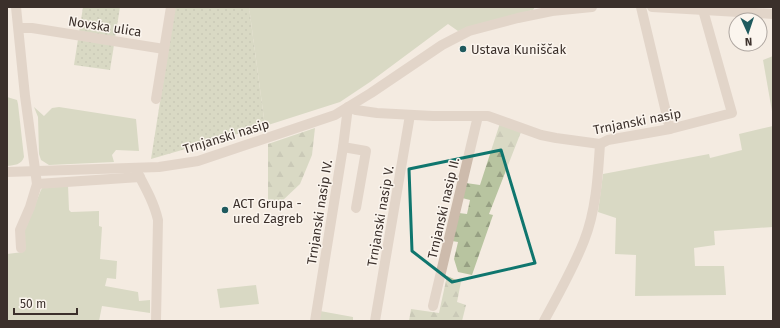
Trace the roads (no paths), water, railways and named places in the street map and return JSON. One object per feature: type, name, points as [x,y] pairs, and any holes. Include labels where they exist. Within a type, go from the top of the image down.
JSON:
[{"type":"street","points":[[16,7],[25,96],[37,184],[30,207],[20,230],[21,248]]},
{"type":"street","points":[[156,99],[170,7]]},
{"type":"street","name":"Trnjanski nasip","points":[[37,184],[138,172],[198,161],[335,115],[384,85],[442,45],[469,31],[552,11],[592,7]]},
{"type":"street","points":[[641,7],[670,129]]},
{"type":"street","points":[[652,7],[773,14]]},
{"type":"street","name":"Trnjanski nasip","points":[[348,107],[365,112],[496,118],[556,138],[600,144],[608,140],[670,129],[732,113],[702,10]]},
{"type":"street","name":"Novska ulica","points":[[19,28],[32,28],[164,49]]},
{"type":"street","name":"Trnjanski nasip IV.","points":[[315,321],[348,107]]},
{"type":"street","name":"Trnjanski nasip V.","points":[[375,321],[410,115]]},
{"type":"street","name":"Trnjanski nasip II.","points":[[433,306],[478,116]]},
{"type":"street","points":[[544,321],[575,260],[588,228],[598,176],[600,144]]},
{"type":"street","points":[[343,147],[366,151],[356,208]]},
{"type":"street","name":"Trnjanski nasip","points":[[7,172],[138,172]]},
{"type":"street","points":[[138,172],[155,208],[158,220],[156,321]]},
{"type":"place","name":"Ustava Kuniščak","points":[[463,49]]},
{"type":"place","name":"ACT Grupa - ured Zagreb","points":[[225,210]]}]
